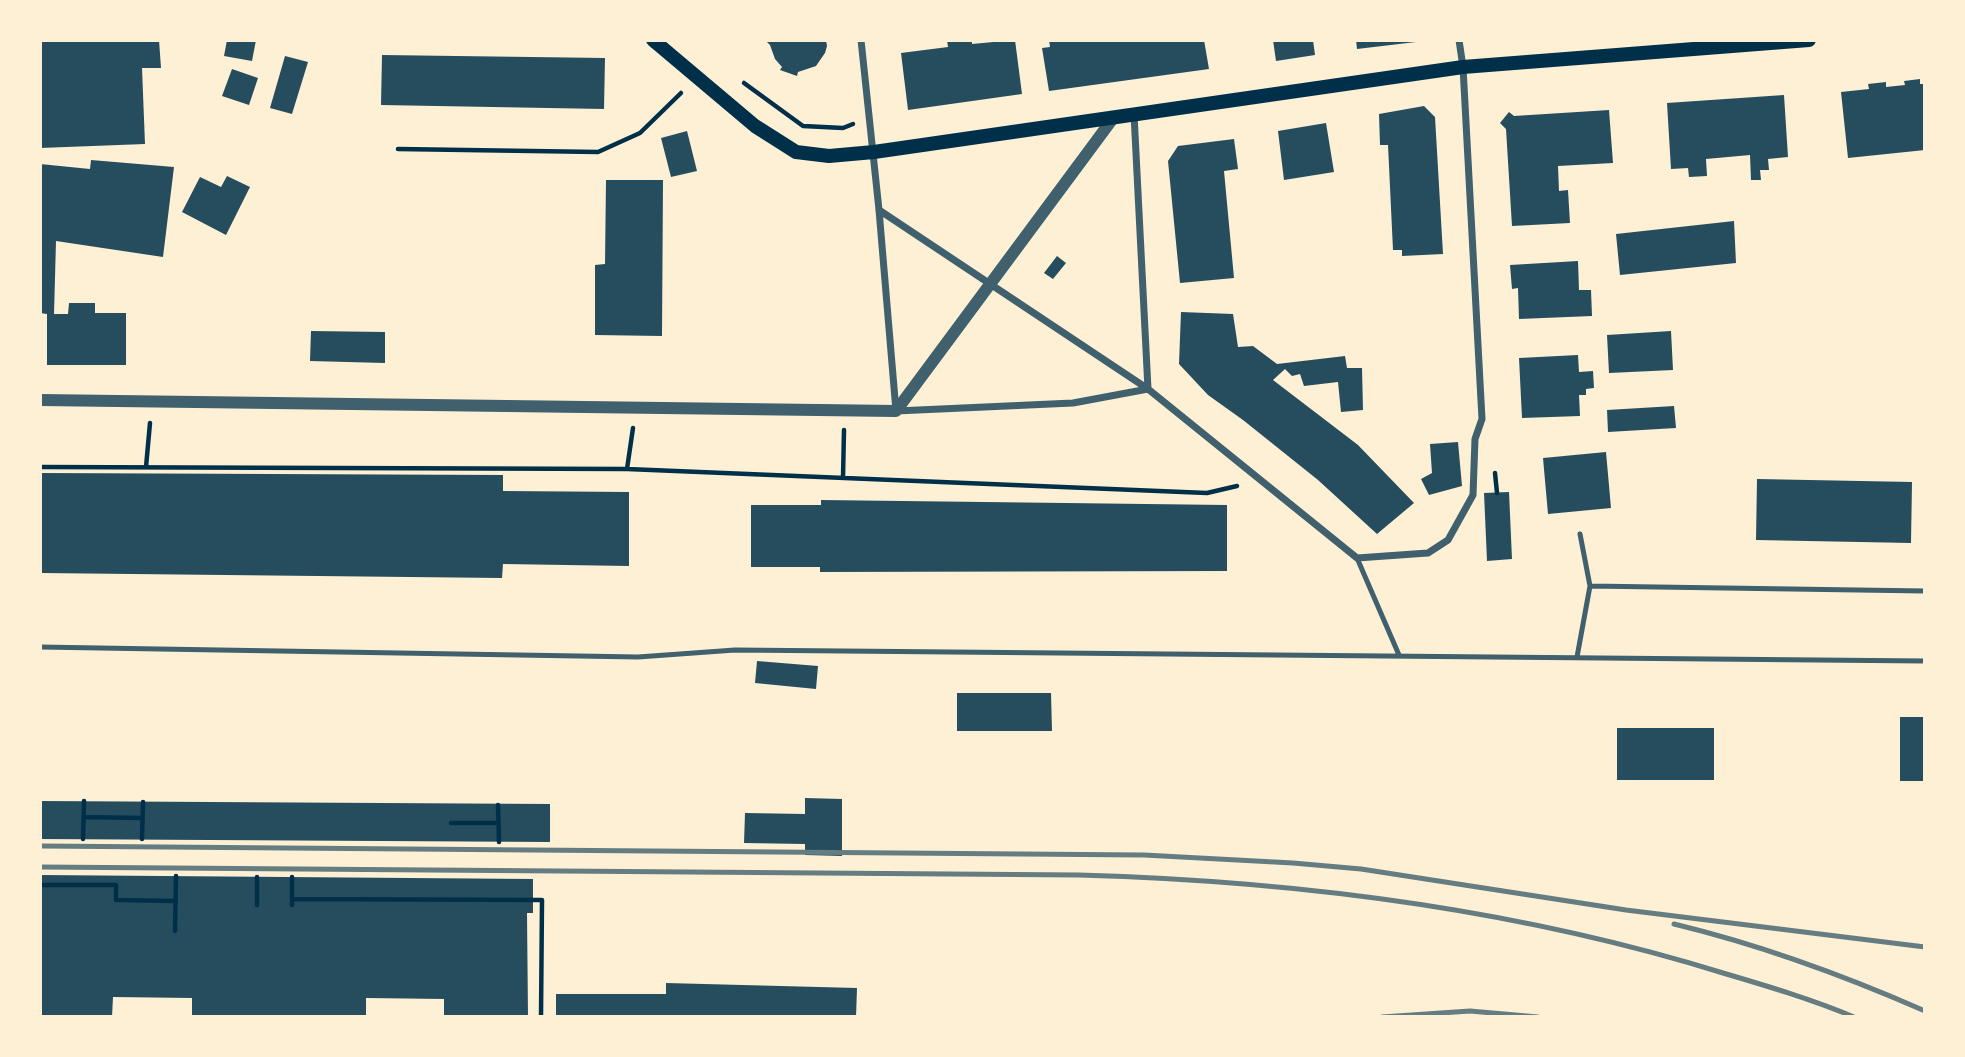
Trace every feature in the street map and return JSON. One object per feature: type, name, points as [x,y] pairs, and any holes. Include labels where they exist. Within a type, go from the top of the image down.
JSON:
[{"type":"main road","points":[[653,40],[755,126],[796,152],[828,156],[874,152],[1463,67],[1809,40]]},
{"type":"street","points":[[861,40],[874,152],[896,411]]},
{"type":"street","points":[[879,210],[1148,389],[1357,558],[1428,554],[1448,540],[1473,495],[1475,439],[1482,419],[1463,67],[1459,40]]},
{"type":"street","points":[[1134,114],[1148,389]]},
{"type":"street","points":[[896,411],[1114,117]]},
{"type":"street","points":[[40,400],[896,411],[1073,403],[1148,389]]},
{"type":"lane","points":[[1577,657],[1590,586],[1580,534]]},
{"type":"lane","points":[[1357,558],[1399,655]]},
{"type":"lane","points":[[1590,586],[1925,591]]},
{"type":"lane","points":[[40,647],[638,657],[734,650],[1925,661]]},
{"type":"path","points":[[734,76],[803,127],[844,128],[870,116]]},
{"type":"path","points":[[398,149],[598,152],[640,133],[696,78]]},
{"type":"path","points":[[146,467],[153,401]]},
{"type":"path","points":[[627,469],[637,406]]},
{"type":"path","points":[[843,478],[844,411]]},
{"type":"path","points":[[40,467],[627,469],[1207,493],[1261,480]]},
{"type":"path","points":[[83,839],[84,801]]},
{"type":"path","points":[[142,839],[143,802]]},
{"type":"path","points":[[498,805],[499,842]]},
{"type":"path","points":[[84,817],[142,818]]},
{"type":"path","points":[[451,823],[498,823]]},
{"type":"path","points":[[175,931],[176,876]]},
{"type":"path","points":[[257,877],[257,905]]},
{"type":"path","points":[[292,877],[292,905]]},
{"type":"path","points":[[40,885],[116,885],[116,900],[176,901]]},
{"type":"path","points":[[292,898],[542,900],[541,1017]]},
{"type":"building","points":[[40,40],[159,40],[161,68],[142,68],[145,144],[40,148]]},
{"type":"building","points":[[227,40],[256,40],[252,61],[224,56]]},
{"type":"building","points":[[765,40],[826,40],[827,46],[816,66],[798,72],[797,76],[780,70],[782,67]]},
{"type":"building","points":[[947,40],[972,40],[972,44],[1015,40],[1022,94],[908,110],[901,53],[948,47]]},
{"type":"building","points":[[1049,40],[1204,40],[1209,69],[1049,91],[1042,48],[1050,47]]},
{"type":"building","points":[[1273,40],[1313,40],[1315,55],[1276,61]]},
{"type":"building","points":[[1356,40],[1416,40],[1416,42],[1357,49]]},
{"type":"building","points":[[382,55],[605,58],[604,109],[381,105]]},
{"type":"building","points":[[285,56],[308,62],[292,114],[270,108]]},
{"type":"building","points":[[232,69],[258,78],[249,105],[222,96]]},
{"type":"building","points":[[1920,79],[1920,84],[1925,84],[1925,150],[1848,158],[1841,92],[1869,89],[1868,84],[1886,82],[1886,87],[1905,85],[1904,81]]},
{"type":"building","points":[[1784,95],[1788,157],[1768,159],[1769,170],[1760,170],[1761,180],[1751,180],[1750,155],[1706,159],[1707,176],[1689,177],[1688,168],[1671,169],[1667,103]]},
{"type":"building","points":[[1424,106],[1435,117],[1443,254],[1402,256],[1402,250],[1393,250],[1388,145],[1380,145],[1379,114]]},
{"type":"building","points":[[1609,110],[1613,163],[1558,166],[1559,191],[1568,190],[1570,223],[1512,226],[1506,129],[1500,123],[1509,112],[1514,116]]},
{"type":"building","points":[[1326,123],[1334,172],[1284,180],[1278,131]]},
{"type":"building","points":[[687,131],[697,171],[671,177],[661,138]]},
{"type":"building","points":[[1234,139],[1238,169],[1224,171],[1234,278],[1180,283],[1168,161],[1178,146]]},
{"type":"building","points":[[91,160],[174,167],[163,257],[56,241],[54,314],[68,314],[69,303],[95,303],[95,313],[126,313],[126,365],[47,365],[47,314],[40,313],[40,164],[90,169]]},
{"type":"building","points":[[227,176],[250,187],[226,235],[182,212],[200,177],[221,187]]},
{"type":"building","points":[[606,180],[663,180],[662,336],[595,335],[595,265],[605,264]]},
{"type":"building","points":[[1734,221],[1736,263],[1620,275],[1616,234]]},
{"type":"building","points":[[1057,256],[1066,263],[1053,279],[1044,273]]},
{"type":"building","points":[[1578,261],[1579,290],[1591,290],[1592,316],[1519,319],[1518,288],[1512,289],[1510,265]]},
{"type":"building","points":[[1181,312],[1233,314],[1238,347],[1253,346],[1277,364],[1345,356],[1347,368],[1362,368],[1363,410],[1341,412],[1338,382],[1304,386],[1300,374],[1292,376],[1285,369],[1273,380],[1358,445],[1414,503],[1377,534],[1318,480],[1208,395],[1179,364]]},
{"type":"building","points":[[311,331],[385,332],[385,363],[310,361]]},
{"type":"building","points":[[1671,331],[1673,370],[1609,373],[1607,335]]},
{"type":"building","points":[[1578,355],[1579,372],[1593,371],[1594,388],[1586,389],[1586,395],[1579,395],[1580,416],[1522,418],[1519,358]]},
{"type":"building","points":[[1674,406],[1676,428],[1608,432],[1607,410]]},
{"type":"building","points":[[1458,442],[1462,486],[1429,495],[1421,479],[1432,473],[1430,444]]},
{"type":"building","points":[[1606,452],[1611,508],[1548,514],[1543,458]]},
{"type":"building","points":[[40,473],[503,475],[503,491],[629,492],[629,566],[503,564],[502,578],[40,573]]},
{"type":"building","points":[[1757,479],[1912,482],[1911,543],[1756,540]]},
{"type":"building","points":[[1509,492],[1512,559],[1487,561],[1484,493]]},
{"type":"building","points":[[821,500],[1227,505],[1227,571],[820,572],[820,567],[751,567],[751,505],[821,505]]},
{"type":"building","points":[[757,661],[818,666],[816,689],[755,683]]},
{"type":"building","points":[[957,693],[1051,693],[1052,731],[957,731]]},
{"type":"building","points":[[1900,717],[1925,717],[1925,781],[1900,781]]},
{"type":"building","points":[[1617,728],[1714,728],[1714,780],[1617,780]]},
{"type":"building","points":[[805,798],[842,799],[842,856],[805,855],[805,844],[744,843],[745,813],[805,814]]},
{"type":"building","points":[[40,801],[550,804],[550,842],[40,839]]},
{"type":"building","points":[[40,875],[533,879],[533,913],[527,913],[528,1017],[444,1017],[444,999],[366,998],[366,1017],[192,1017],[192,998],[113,997],[112,1017],[40,1017]]},
{"type":"building","points":[[666,983],[857,988],[856,1017],[556,1017],[556,994],[666,994]]},
{"type":"railway","points":[[40,846],[1144,855],[1361,869],[1626,910],[1925,947]]},
{"type":"railway","points":[[40,867],[1079,875],[1242,884],[1404,902],[1565,931],[1644,950],[1739,978],[1854,1017]]},
{"type":"railway","points":[[1674,924],[1801,962],[1925,1011]]},
{"type":"railway","points":[[1382,1017],[1470,1011],[1538,1017]]}]
